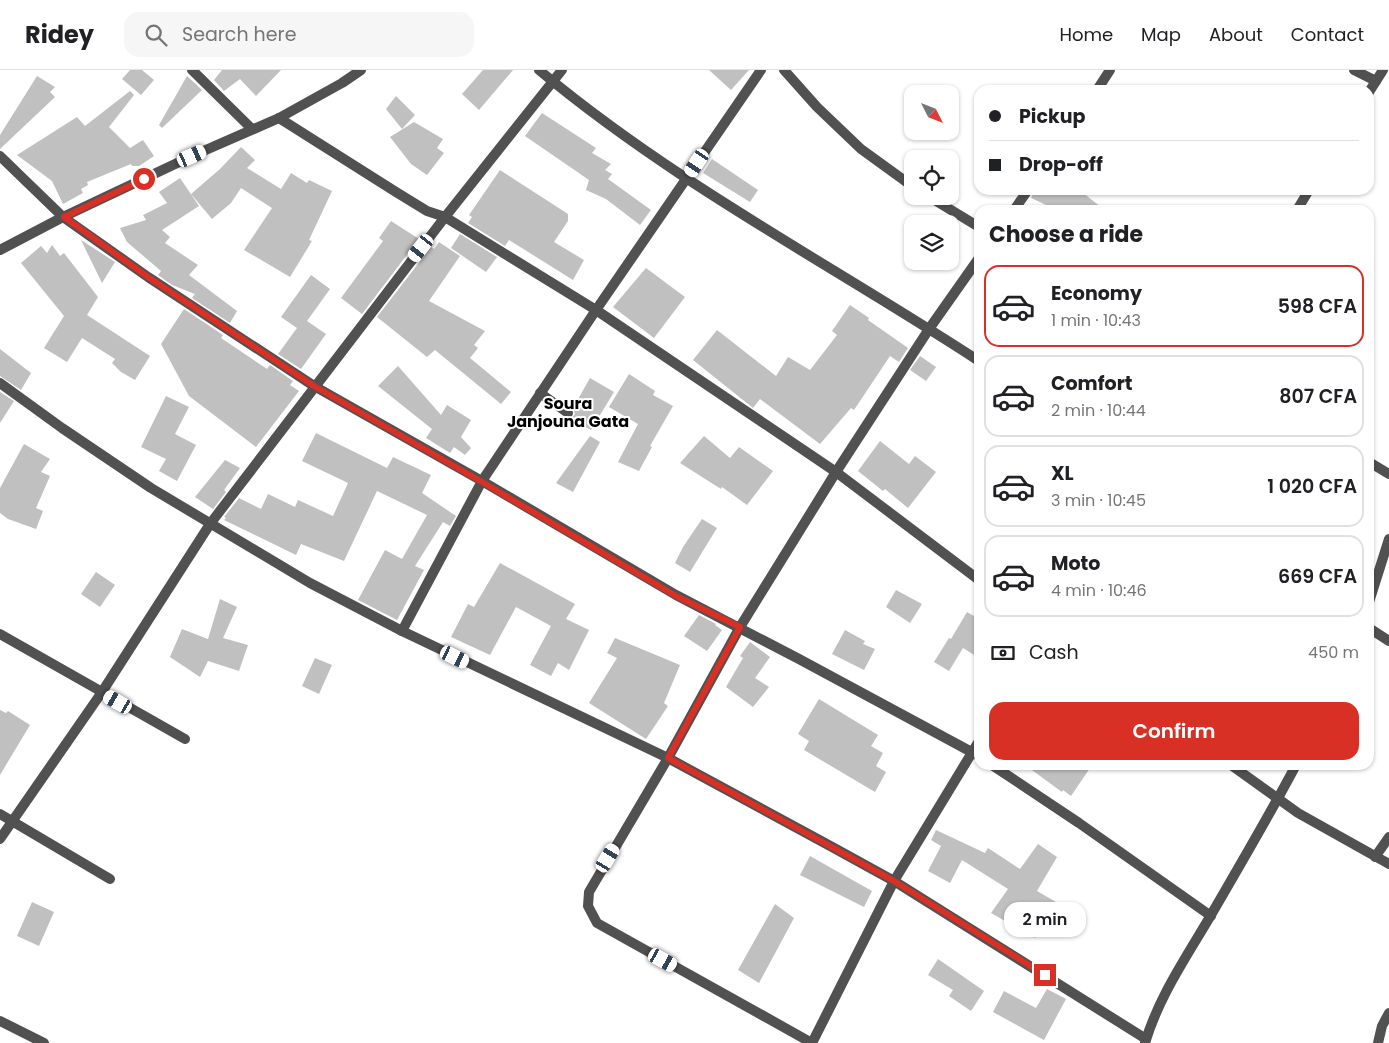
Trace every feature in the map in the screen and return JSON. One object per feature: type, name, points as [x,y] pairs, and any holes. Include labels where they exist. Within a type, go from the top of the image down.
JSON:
[{"type":"street","points":[[192,70],[252,129]]},
{"type":"street","points":[[0,250],[64,217],[252,129],[280,118],[361,70]]},
{"type":"street","points":[[539,70],[687,179],[974,358]]},
{"type":"street","points":[[0,839],[102,692],[210,524],[444,217],[562,70]]},
{"type":"street","points":[[402,631],[482,482],[596,310],[761,70]]},
{"type":"street","points":[[784,70],[817,107],[861,149],[904,180]]},
{"type":"street","points":[[1100,85],[1110,70]]},
{"type":"street","points":[[1354,70],[1376,81]]},
{"type":"street","points":[[1373,85],[1383,70]]},
{"type":"street","points":[[280,118],[411,202],[427,211],[444,217],[596,310],[836,472],[974,576]]},
{"type":"street","points":[[0,156],[64,217],[148,277],[314,386],[676,596],[740,627],[974,753]]},
{"type":"street","points":[[943,205],[974,224]]},
{"type":"street","points":[[974,265],[929,329],[836,472],[740,627],[668,758],[588,892],[588,906],[597,923],[812,1043],[894,881],[974,756]]},
{"type":"street","points":[[0,383],[62,428],[151,488],[310,583],[402,631],[668,758],[894,881],[1145,1041],[1153,1018],[1177,970],[1211,916],[1293,770]]},
{"type":"street","points":[[540,394],[568,413]]},
{"type":"street","points":[[1374,465],[1389,474]]},
{"type":"street","points":[[1374,586],[1389,539]]},
{"type":"street","points":[[1374,631],[1389,641]]},
{"type":"street","points":[[0,634],[185,740]]},
{"type":"street","points":[[1000,770],[1079,823],[1211,916]]},
{"type":"street","points":[[1238,770],[1277,800],[1389,864]]},
{"type":"street","points":[[0,814],[110,879]]},
{"type":"street","points":[[1375,857],[1389,837]]},
{"type":"street","points":[[1378,1043],[1386,1028],[1389,1013]]},
{"type":"street","points":[[0,1021],[44,1043]]},
{"type":"building","points":[[130,70],[142,70],[154,80],[141,95],[122,79]]},
{"type":"building","points":[[222,70],[281,70],[256,96],[240,79],[224,91],[214,80]]},
{"type":"building","points":[[483,70],[513,70],[479,110],[462,94]]},
{"type":"building","points":[[709,70],[749,70],[731,90]]},
{"type":"building","points":[[37,76],[55,87],[50,92],[55,97],[0,149],[0,135]]},
{"type":"building","points":[[187,76],[202,90],[162,128],[159,125]]},
{"type":"building","points":[[130,91],[134,95],[109,127],[130,148],[143,140],[154,156],[139,166],[132,166],[131,164],[87,182],[88,185],[81,189],[83,193],[63,204],[52,181],[17,155],[77,117],[85,126]]},
{"type":"building","points":[[396,96],[415,115],[402,129],[386,109]]},
{"type":"building","points":[[542,113],[596,148],[592,153],[611,164],[605,170],[612,174],[608,179],[651,210],[640,225],[606,199],[586,190],[589,180],[525,136]]},
{"type":"building","points":[[414,122],[443,139],[437,148],[444,153],[427,175],[411,164],[390,137]]},
{"type":"building","points":[[241,147],[255,160],[247,168],[281,189],[291,173],[307,183],[309,180],[332,191],[309,240],[312,241],[290,277],[244,250],[272,208],[241,188],[231,203],[212,219],[191,194],[220,169]]},
{"type":"building","points":[[712,159],[758,190],[750,202],[703,173]]},
{"type":"building","points":[[500,170],[568,214],[568,221],[554,242],[584,260],[573,280],[509,240],[505,246],[468,223],[472,217],[469,215]]},
{"type":"building","points":[[180,178],[199,206],[162,230],[170,237],[165,243],[198,265],[189,275],[237,311],[230,323],[192,298],[195,294],[172,285],[158,275],[161,271],[127,242],[120,228],[146,220],[143,215],[167,203],[159,192]]},
{"type":"building","points":[[1032,195],[1086,195],[1098,205],[1046,205],[1031,198]]},
{"type":"building","points":[[391,221],[419,239],[362,314],[341,298],[383,241],[379,238]]},
{"type":"building","points":[[460,234],[497,257],[486,272],[451,248]]},
{"type":"building","points":[[81,240],[115,262],[102,283]]},
{"type":"building","points":[[439,242],[460,256],[429,301],[485,331],[474,345],[478,348],[470,358],[511,392],[501,404],[435,350],[427,357],[377,317],[431,247],[434,249]]},
{"type":"building","points":[[52,245],[60,256],[64,253],[98,297],[87,315],[150,356],[135,380],[121,372],[112,363],[115,359],[82,338],[67,362],[44,348],[64,316],[21,263],[41,246],[47,253]]},
{"type":"building","points":[[646,268],[685,297],[654,338],[613,307]]},
{"type":"building","points":[[311,275],[330,289],[307,321],[326,334],[301,369],[278,354],[297,328],[281,317]]},
{"type":"building","points":[[850,305],[908,348],[899,362],[890,356],[854,410],[851,408],[820,444],[760,399],[753,408],[693,360],[717,330],[776,376],[788,357],[810,370],[837,335],[832,331]]},
{"type":"building","points":[[184,309],[223,335],[221,338],[267,369],[270,365],[293,381],[290,385],[299,391],[256,447],[189,396],[161,344]]},
{"type":"building","points":[[0,349],[31,373],[21,390],[0,376]]},
{"type":"building","points":[[920,356],[936,367],[926,381],[910,370]]},
{"type":"building","points":[[398,366],[441,415],[447,405],[471,420],[461,437],[471,448],[465,455],[454,447],[450,453],[426,438],[432,429],[378,386]]},
{"type":"building","points":[[629,374],[655,391],[653,395],[673,406],[650,446],[652,447],[639,471],[618,462],[638,424],[609,407]]},
{"type":"building","points":[[590,378],[614,392],[591,430],[571,419],[575,414],[573,408]]},
{"type":"building","points":[[0,392],[14,401],[0,423]]},
{"type":"building","points":[[166,396],[189,407],[175,434],[196,445],[177,481],[159,471],[166,459],[141,447]]},
{"type":"building","points":[[316,433],[387,468],[393,457],[431,475],[422,493],[456,516],[450,526],[443,522],[415,566],[424,570],[397,620],[358,600],[385,550],[402,559],[427,515],[377,491],[344,561],[301,544],[296,555],[224,520],[226,518],[224,517],[239,498],[261,509],[268,494],[295,507],[298,500],[333,516],[348,483],[302,461]]},
{"type":"building","points":[[590,436],[600,442],[573,492],[556,483]]},
{"type":"building","points":[[704,436],[730,458],[739,447],[773,471],[747,505],[722,487],[721,489],[680,463]]},
{"type":"building","points":[[880,441],[909,464],[915,456],[936,472],[908,508],[885,489],[883,491],[858,471]]},
{"type":"building","points":[[24,444],[50,459],[41,472],[50,476],[36,508],[43,511],[36,529],[8,519],[0,513],[0,488]]},
{"type":"building","points":[[225,460],[240,468],[224,490],[226,492],[213,509],[195,497]]},
{"type":"building","points":[[702,519],[717,528],[690,572],[675,563],[683,547]]},
{"type":"building","points":[[500,563],[575,604],[566,619],[589,630],[569,670],[558,663],[551,676],[530,665],[551,626],[516,607],[490,655],[451,637],[468,604],[474,607]]},
{"type":"building","points":[[96,572],[115,585],[100,607],[81,594]]},
{"type":"building","points":[[896,590],[922,604],[910,623],[886,607]]},
{"type":"building","points":[[220,599],[237,607],[223,638],[248,645],[239,671],[208,661],[200,677],[170,657],[182,629],[208,639]]},
{"type":"building","points":[[967,612],[974,616],[974,655],[963,648],[949,671],[934,662],[949,638],[951,639]]},
{"type":"building","points":[[699,615],[716,624],[722,630],[707,651],[684,636]]},
{"type":"building","points":[[845,630],[865,641],[863,644],[875,649],[864,670],[832,654]]},
{"type":"building","points":[[615,638],[680,665],[664,703],[668,706],[646,739],[589,703],[617,658],[607,653]]},
{"type":"building","points":[[750,642],[770,657],[755,678],[769,687],[753,707],[726,687],[743,658],[740,656]]},
{"type":"building","points":[[315,658],[332,665],[319,694],[302,686]]},
{"type":"building","points":[[819,699],[878,735],[871,746],[883,753],[876,766],[886,772],[875,792],[804,750],[809,741],[798,734]]},
{"type":"building","points":[[0,710],[6,713],[8,711],[30,725],[0,775]]},
{"type":"building","points":[[1032,770],[1089,770],[1071,796],[1063,790],[1062,792]]},
{"type":"building","points":[[936,830],[985,853],[988,848],[1020,869],[1038,844],[1057,857],[1037,891],[1056,902],[1035,938],[991,913],[1008,889],[962,860],[950,883],[928,871],[941,846],[931,840]]},
{"type":"building","points":[[810,856],[872,891],[864,907],[800,875]]},
{"type":"building","points":[[32,902],[54,912],[39,946],[17,936]]},
{"type":"building","points":[[775,904],[794,918],[759,983],[738,970]]},
{"type":"building","points":[[938,959],[984,991],[971,1011],[949,996],[953,990],[928,975]]},
{"type":"building","points":[[1047,989],[1066,999],[1044,1040],[993,1012],[1004,991],[1036,1008]]},
{"type":"district","name":"Soura Janjouna Gata","points":[[568,412]]},
{"type":"route","points":[[144,179],[64,217],[148,277],[314,386],[676,596],[740,627],[668,758],[894,881],[1045,975]]}]
